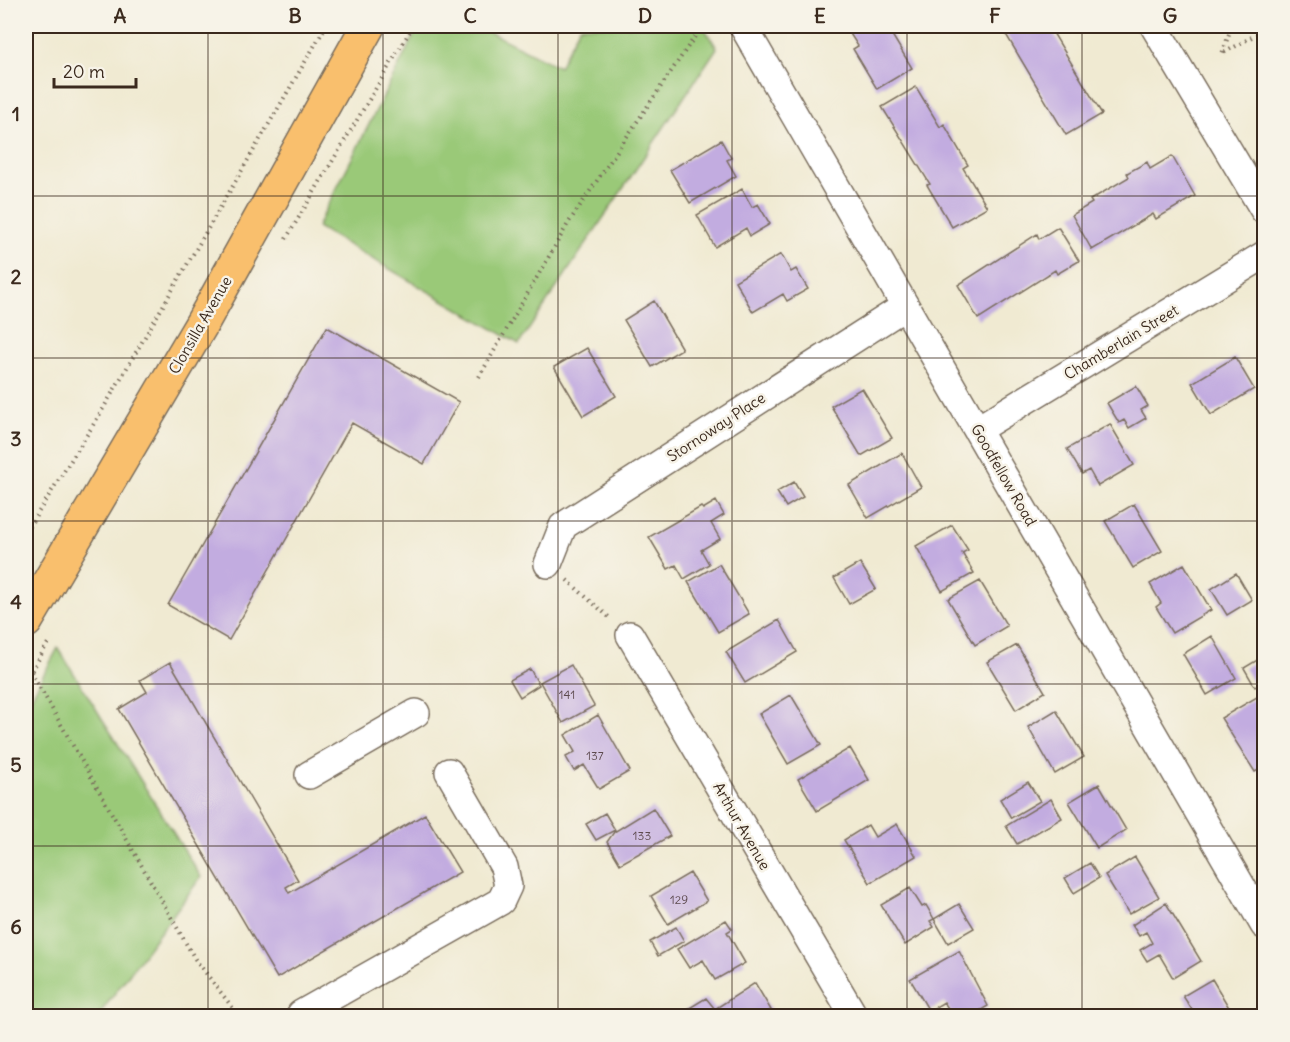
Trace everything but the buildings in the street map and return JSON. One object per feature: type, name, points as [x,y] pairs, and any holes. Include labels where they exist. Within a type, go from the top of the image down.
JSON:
[{"type":"main road","name":"Clonsilla Avenue","points":[[26,621],[201,325],[368,26]]},
{"type":"street","name":"Goodfellow Road","points":[[743,26],[1264,925]]},
{"type":"street","points":[[1154,26],[1264,210]]},
{"type":"street","name":"Chamberlain Street","points":[[978,429],[1264,255]]},
{"type":"street","name":"Stornoway Place","points":[[548,564],[563,526],[904,307]]},
{"type":"street","name":"Arthur Avenue","points":[[630,635],[854,1017]]},
{"type":"street","points":[[309,775],[416,713]]},
{"type":"street","points":[[301,1014],[501,901],[508,886],[504,867],[449,772]]},
{"type":"path","points":[[26,532],[100,414],[326,26]]},
{"type":"path","points":[[479,377],[569,222],[702,26]]},
{"type":"path","points":[[1229,34],[1222,54],[1264,30]]},
{"type":"path","points":[[548,564],[630,635]]},
{"type":"path","points":[[31,672],[195,959],[238,1017]]},
{"type":"green space","points":[[419,26],[477,26],[559,67],[580,26],[703,26],[717,48],[519,344],[317,227]]},
{"type":"green space","points":[[58,648],[201,877],[98,1016],[26,1016],[26,707]]}]
